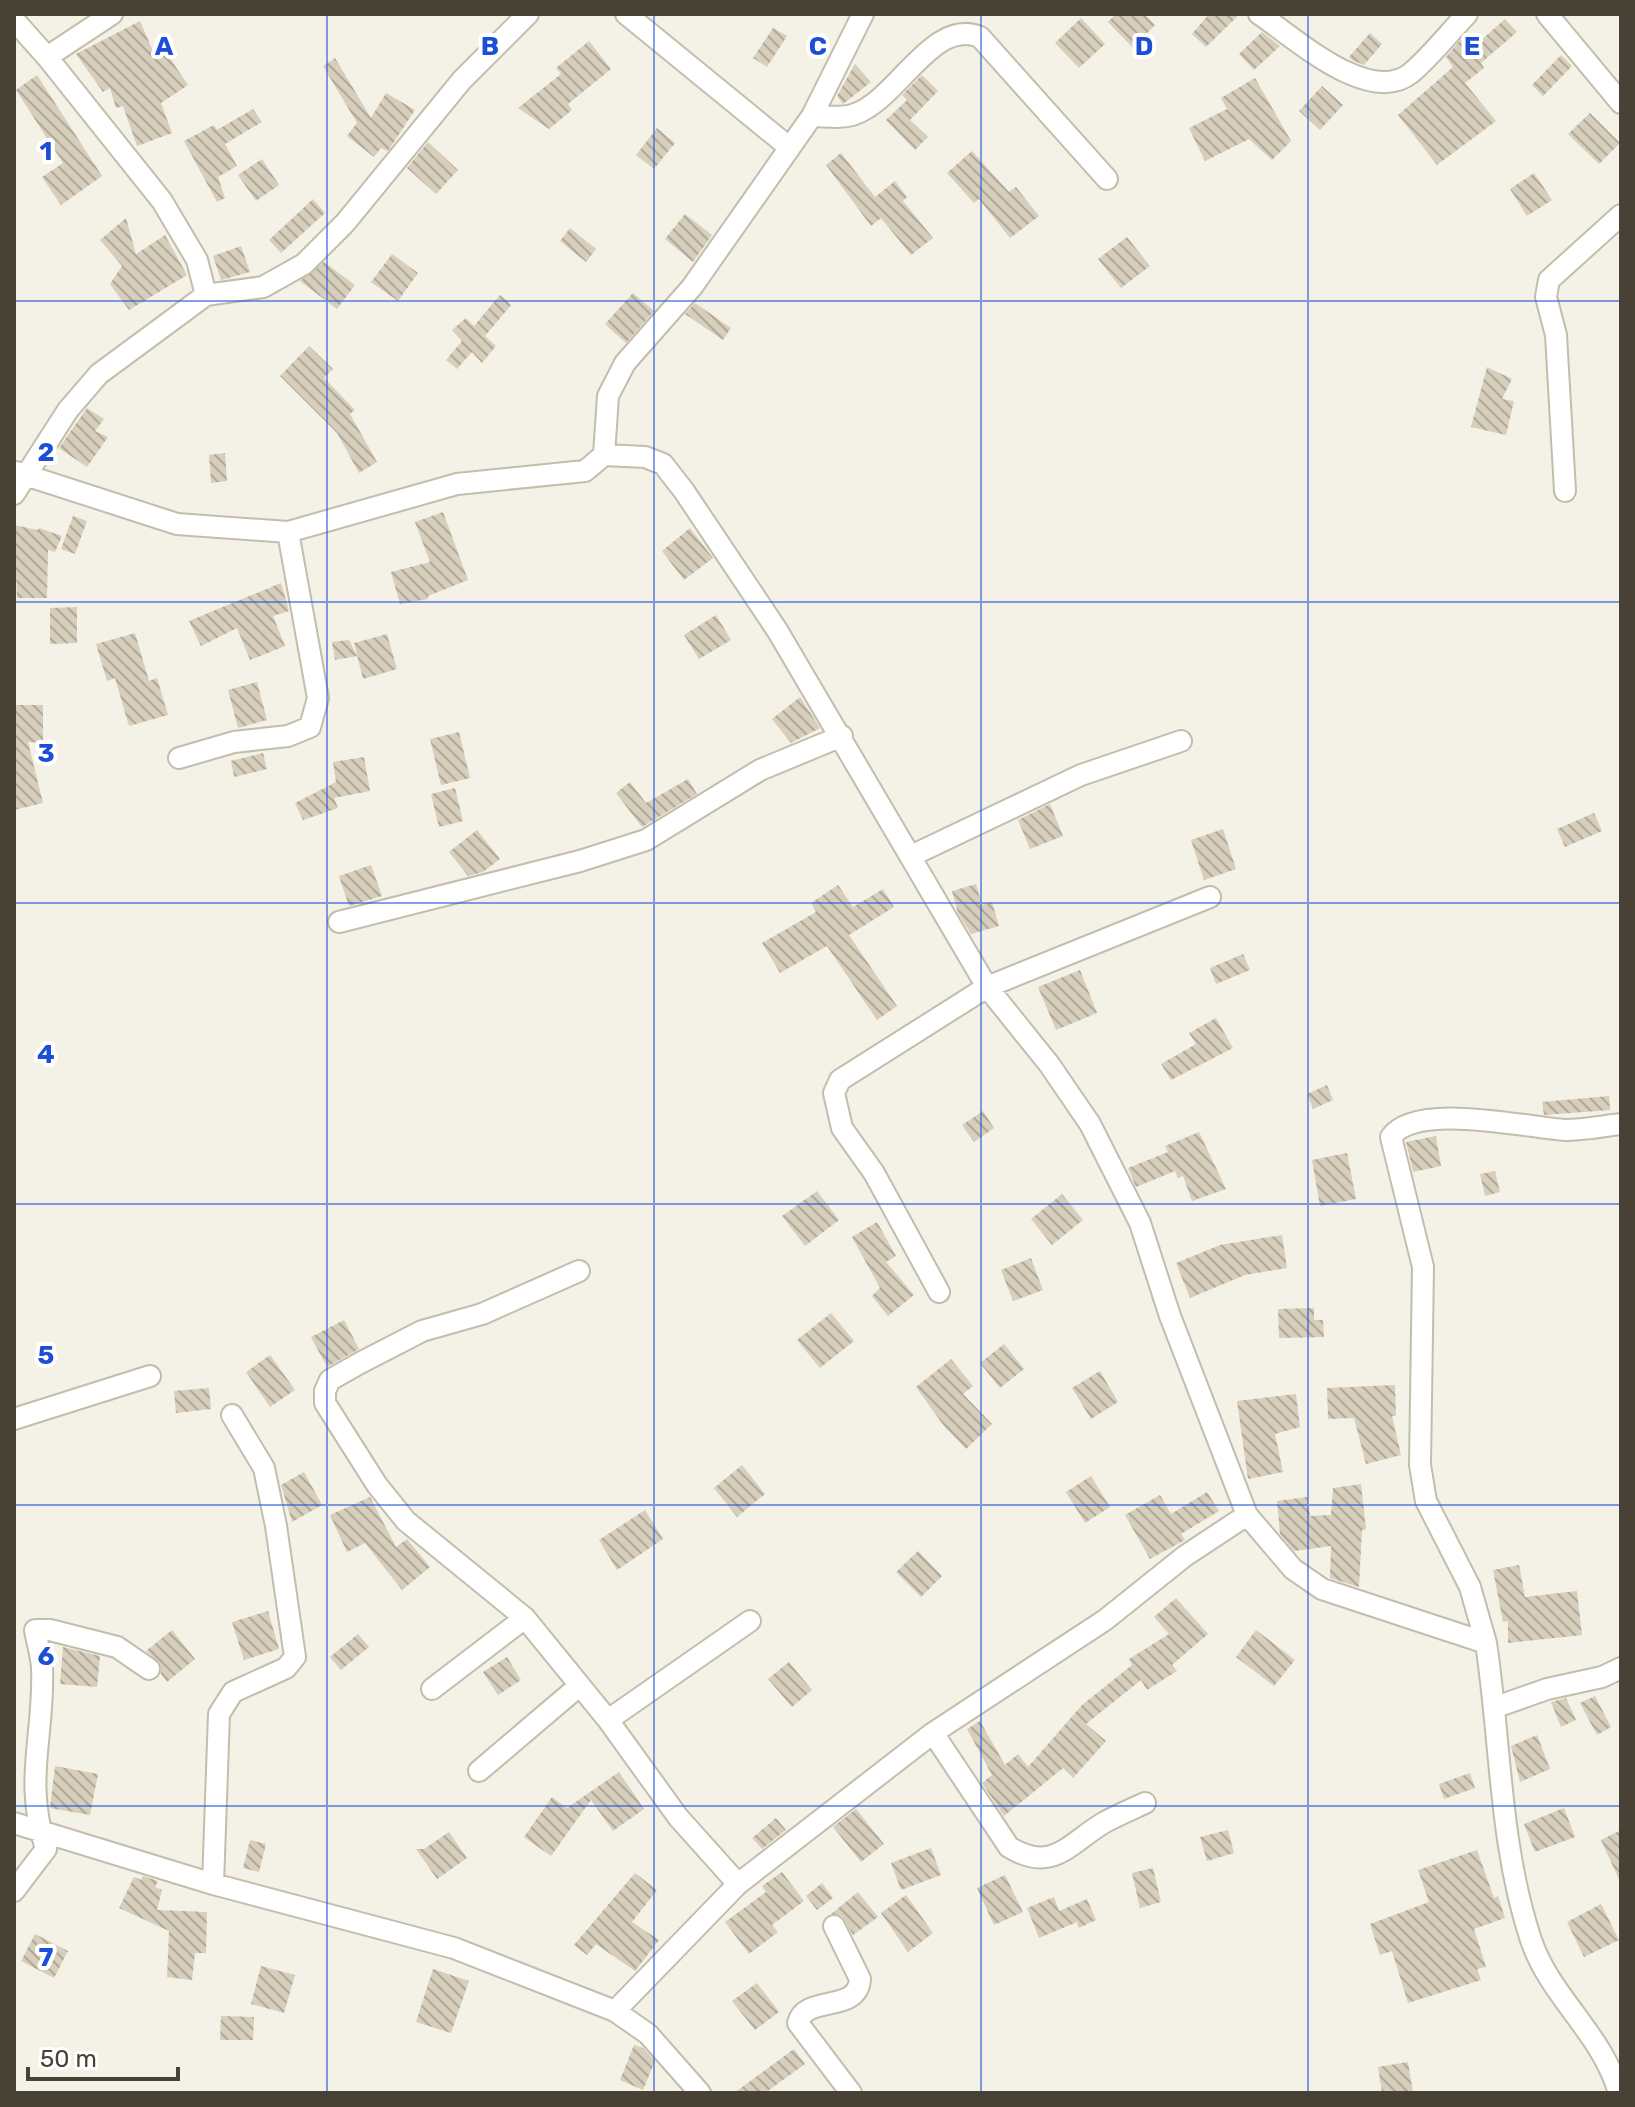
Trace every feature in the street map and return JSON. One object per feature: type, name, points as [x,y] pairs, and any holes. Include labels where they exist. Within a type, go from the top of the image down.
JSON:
[{"type":"street","points":[[47,57],[112,14]]},
{"type":"street","points":[[14,494],[20,474],[99,374],[206,295],[263,287],[304,264],[345,223],[462,80],[528,14]]},
{"type":"street","points":[[626,14],[790,148]]},
{"type":"street","points":[[604,455],[608,396],[625,363],[692,287],[812,116],[863,14]]},
{"type":"street","points":[[1259,14],[1364,82],[1386,84],[1409,75],[1467,14]]},
{"type":"street","points":[[1547,14],[1621,103]]},
{"type":"street","points":[[14,20],[162,201],[197,260],[206,295]]},
{"type":"street","points":[[812,116],[853,116],[870,107],[948,35],[965,30],[980,37],[1107,179]]},
{"type":"street","points":[[1565,491],[1556,335],[1546,297],[1549,280],[1621,215]]},
{"type":"street","points":[[20,474],[177,524],[288,532],[457,484],[585,471],[604,455],[645,457],[663,464],[777,630],[913,855],[947,921],[987,987],[1049,1064],[1090,1124],[1140,1223],[1170,1316],[1247,1515],[1293,1569],[1322,1589],[1486,1643]]},
{"type":"street","points":[[179,758],[234,742],[288,736],[310,727],[318,698],[288,532]]},
{"type":"street","points":[[339,922],[580,861],[646,840],[760,770],[842,736]]},
{"type":"street","points":[[913,855],[1081,775],[1181,741]]},
{"type":"street","points":[[939,1292],[874,1173],[842,1128],[834,1093],[840,1080],[987,987],[1210,897]]},
{"type":"street","points":[[1619,2093],[1611,2066],[1571,2005],[1548,1978],[1531,1941],[1501,1800],[1496,1707],[1486,1643],[1470,1587],[1426,1501],[1420,1465],[1423,1267],[1391,1137],[1404,1127],[1446,1120],[1490,1118],[1566,1130],[1621,1124]]},
{"type":"street","points":[[579,1271],[482,1314],[422,1331],[330,1380],[325,1391],[325,1403],[369,1473],[406,1521],[525,1618],[608,1720],[678,1817],[738,1884]]},
{"type":"street","points":[[14,1419],[150,1376]]},
{"type":"street","points":[[213,1884],[219,1714],[233,1692],[286,1668],[295,1657],[276,1526],[264,1468],[232,1415]]},
{"type":"street","points":[[615,2011],[738,1884],[933,1733],[1105,1620],[1185,1556],[1247,1515]]},
{"type":"street","points":[[432,1689],[525,1618]]},
{"type":"street","points":[[608,1720],[750,1621]]},
{"type":"street","points":[[14,1891],[46,1849],[35,1816],[35,1745],[42,1667],[35,1630],[50,1630],[117,1647],[149,1669]]},
{"type":"street","points":[[1496,1707],[1547,1689],[1602,1677],[1621,1668]]},
{"type":"street","points":[[479,1771],[579,1686]]},
{"type":"street","points":[[933,1733],[1009,1847],[1027,1858],[1044,1859],[1068,1849],[1104,1823],[1145,1803]]},
{"type":"street","points":[[14,1823],[213,1884],[454,1948],[615,2011],[648,2034],[700,2093]]},
{"type":"street","points":[[834,1926],[850,1953],[860,1979],[860,1989],[853,1997],[807,2011],[798,2023],[851,2093]]},
{"type":"building","points":[[1116,14],[1144,14],[1155,25],[1133,48],[1108,22]]},
{"type":"building","points":[[1209,14],[1240,14],[1206,47],[1192,34]]},
{"type":"building","points":[[1081,18],[1105,44],[1079,68],[1055,43]]},
{"type":"building","points":[[1505,19],[1517,32],[1481,63],[1484,68],[1465,83],[1496,121],[1437,165],[1398,115],[1453,67],[1446,57],[1461,39],[1470,50]]},
{"type":"building","points":[[140,21],[156,58],[165,51],[188,85],[161,103],[172,133],[137,146],[123,106],[116,108],[110,88],[103,92],[76,54]]},
{"type":"building","points":[[773,28],[787,36],[767,67],[753,58]]},
{"type":"building","points":[[1262,32],[1280,46],[1254,70],[1239,54]]},
{"type":"building","points":[[1370,33],[1382,44],[1364,65],[1349,57]]},
{"type":"building","points":[[589,41],[611,69],[568,104],[572,110],[549,129],[518,108],[561,74],[556,68]]},
{"type":"building","points":[[1561,55],[1572,66],[1543,96],[1532,85]]},
{"type":"building","points":[[335,58],[371,118],[386,93],[415,110],[388,151],[381,148],[374,157],[347,136],[357,123],[323,66]]},
{"type":"building","points":[[855,64],[871,82],[843,104],[837,96]]},
{"type":"building","points":[[37,75],[102,176],[61,205],[42,177],[63,163],[16,90]]},
{"type":"building","points":[[922,75],[938,91],[910,120],[928,137],[915,150],[886,120],[907,100],[902,95]]},
{"type":"building","points":[[1255,78],[1291,141],[1272,160],[1249,139],[1205,161],[1189,128],[1227,109],[1221,98]]},
{"type":"building","points":[[1322,86],[1343,105],[1320,130],[1299,111]]},
{"type":"building","points":[[253,109],[262,122],[225,144],[237,166],[218,177],[225,198],[217,202],[184,141],[214,125],[217,130]]},
{"type":"building","points":[[1590,113],[1620,143],[1599,164],[1568,134]]},
{"type":"building","points":[[657,128],[675,143],[654,169],[636,155]]},
{"type":"building","points":[[428,142],[458,170],[436,194],[407,168]]},
{"type":"building","points":[[972,151],[1009,192],[1016,187],[1039,216],[1010,238],[979,199],[974,203],[947,173]]},
{"type":"building","points":[[841,153],[875,197],[895,181],[907,197],[903,201],[933,238],[911,255],[881,218],[871,226],[826,165]]},
{"type":"building","points":[[262,159],[279,185],[256,201],[238,175]]},
{"type":"building","points":[[1534,173],[1552,200],[1527,216],[1510,189]]},
{"type":"building","points":[[313,199],[325,213],[281,253],[269,240]]},
{"type":"building","points":[[685,214],[712,235],[693,262],[665,239]]},
{"type":"building","points":[[126,218],[136,254],[165,235],[187,275],[129,310],[110,284],[122,266],[100,240]]},
{"type":"building","points":[[570,228],[596,249],[586,262],[560,241]]},
{"type":"building","points":[[1127,237],[1150,266],[1121,288],[1098,259]]},
{"type":"building","points":[[241,246],[250,272],[221,280],[213,256]]},
{"type":"building","points":[[392,254],[418,273],[398,301],[371,282]]},
{"type":"building","points":[[324,262],[355,285],[337,309],[300,281]]},
{"type":"building","points":[[633,293],[654,311],[626,343],[605,324]]},
{"type":"building","points":[[500,295],[511,305],[485,336],[496,346],[482,363],[472,352],[457,369],[446,360],[462,341],[452,330],[466,318],[474,326]]},
{"type":"building","points":[[695,303],[731,328],[723,340],[685,314]]},
{"type":"building","points":[[309,346],[333,369],[324,378],[355,410],[350,414],[377,462],[359,473],[337,433],[280,376]]},
{"type":"building","points":[[1487,367],[1512,379],[1502,399],[1514,401],[1506,435],[1471,427]]},
{"type":"building","points":[[87,408],[104,419],[95,431],[108,437],[87,467],[59,448]]},
{"type":"building","points":[[225,453],[227,481],[211,483],[209,455]]},
{"type":"building","points":[[443,512],[468,580],[428,596],[428,599],[400,604],[391,572],[430,562],[415,522]]},
{"type":"building","points":[[73,516],[87,521],[75,554],[61,549]]},
{"type":"building","points":[[14,525],[39,528],[62,536],[55,552],[48,550],[47,598],[17,598]]},
{"type":"building","points":[[690,528],[713,558],[684,580],[662,551]]},
{"type":"building","points":[[281,583],[289,611],[273,616],[285,646],[250,660],[237,628],[201,646],[189,621]]},
{"type":"building","points":[[77,607],[77,643],[50,644],[50,608]]},
{"type":"building","points":[[716,615],[731,640],[699,659],[684,635]]},
{"type":"building","points":[[135,633],[149,681],[157,678],[168,715],[129,726],[115,678],[107,681],[96,644]]},
{"type":"building","points":[[387,634],[397,669],[363,679],[354,643]]},
{"type":"building","points":[[349,640],[357,656],[335,660],[332,642]]},
{"type":"building","points":[[257,682],[267,720],[238,728],[228,690]]},
{"type":"building","points":[[800,697],[820,728],[791,743],[772,719]]},
{"type":"building","points":[[15,705],[43,705],[43,743],[28,742],[43,803],[14,810]]},
{"type":"building","points":[[459,732],[470,778],[441,785],[430,739]]},
{"type":"building","points":[[263,753],[267,769],[234,777],[231,761]]},
{"type":"building","points":[[364,757],[370,791],[334,798],[338,808],[303,820],[295,803],[336,782],[333,762]]},
{"type":"building","points":[[688,779],[697,794],[642,827],[616,793],[630,782],[646,803]]},
{"type":"building","points":[[455,788],[463,821],[439,827],[431,794]]},
{"type":"building","points":[[1050,804],[1063,836],[1030,849],[1018,820]]},
{"type":"building","points":[[1594,813],[1602,831],[1565,847],[1557,829]]},
{"type":"building","points":[[1223,829],[1236,869],[1204,880],[1191,840]]},
{"type":"building","points":[[477,830],[500,859],[483,872],[468,876],[449,852]]},
{"type":"building","points":[[371,865],[382,896],[349,906],[339,876]]},
{"type":"building","points":[[976,884],[982,905],[992,902],[999,926],[971,934],[958,913],[952,891]]},
{"type":"building","points":[[838,885],[853,907],[883,889],[894,907],[849,935],[897,1006],[877,1020],[827,946],[780,973],[762,943],[816,912],[811,903]]},
{"type":"building","points":[[1243,954],[1250,970],[1216,984],[1210,968]]},
{"type":"building","points":[[1080,970],[1097,1013],[1056,1030],[1038,987]]},
{"type":"building","points":[[1216,1018],[1233,1048],[1171,1080],[1161,1064],[1196,1044],[1189,1033]]},
{"type":"building","points":[[1327,1085],[1333,1100],[1313,1109],[1307,1094]]},
{"type":"building","points":[[1609,1096],[1610,1110],[1544,1115],[1542,1102]]},
{"type":"building","points":[[983,1111],[994,1128],[974,1142],[962,1125]]},
{"type":"building","points":[[1199,1132],[1226,1189],[1192,1201],[1183,1176],[1178,1178],[1175,1171],[1136,1187],[1128,1168],[1168,1152],[1165,1146]]},
{"type":"building","points":[[1436,1136],[1441,1166],[1413,1172],[1406,1142]]},
{"type":"building","points":[[1347,1153],[1356,1199],[1320,1206],[1312,1160]]},
{"type":"building","points":[[1495,1171],[1500,1192],[1485,1196],[1480,1174]]},
{"type":"building","points":[[817,1191],[839,1220],[805,1246],[782,1216]]},
{"type":"building","points":[[1062,1194],[1083,1220],[1052,1245],[1031,1219]]},
{"type":"building","points":[[877,1222],[896,1256],[886,1262],[914,1295],[888,1316],[872,1296],[880,1288],[852,1237]]},
{"type":"building","points":[[1282,1235],[1287,1268],[1245,1275],[1190,1298],[1176,1263],[1220,1245]]},
{"type":"building","points":[[1031,1258],[1043,1290],[1013,1301],[1001,1270]]},
{"type":"building","points":[[1314,1308],[1314,1320],[1323,1320],[1324,1337],[1279,1338],[1278,1309]]},
{"type":"building","points":[[831,1313],[854,1341],[820,1368],[797,1340]]},
{"type":"building","points":[[344,1320],[359,1349],[327,1367],[311,1337]]},
{"type":"building","points":[[1004,1344],[1024,1369],[1000,1388],[980,1363]]},
{"type":"building","points":[[270,1355],[295,1390],[270,1407],[246,1372]]},
{"type":"building","points":[[951,1359],[973,1386],[963,1394],[992,1424],[966,1449],[944,1426],[916,1387]]},
{"type":"building","points":[[1100,1371],[1118,1402],[1091,1419],[1072,1388]]},
{"type":"building","points":[[1395,1385],[1396,1416],[1392,1416],[1401,1455],[1366,1464],[1354,1418],[1328,1419],[1327,1388]]},
{"type":"building","points":[[209,1388],[211,1409],[176,1413],[174,1391]]},
{"type":"building","points":[[1296,1394],[1300,1427],[1275,1434],[1283,1472],[1248,1479],[1237,1401]]},
{"type":"building","points":[[742,1465],[765,1494],[737,1517],[714,1488]]},
{"type":"building","points":[[304,1472],[322,1505],[292,1522],[281,1485]]},
{"type":"building","points":[[1091,1476],[1110,1507],[1085,1523],[1066,1492]]},
{"type":"building","points":[[1361,1484],[1366,1529],[1362,1530],[1359,1587],[1330,1578],[1331,1546],[1294,1551],[1280,1534],[1277,1501],[1307,1497],[1310,1516],[1331,1515],[1333,1488]]},
{"type":"building","points":[[1207,1492],[1219,1511],[1181,1534],[1185,1540],[1150,1559],[1125,1515],[1160,1495],[1171,1514]]},
{"type":"building","points":[[370,1497],[396,1547],[407,1539],[430,1567],[402,1590],[365,1543],[347,1552],[330,1515]]},
{"type":"building","points":[[645,1510],[663,1539],[617,1570],[599,1540]]},
{"type":"building","points":[[918,1551],[942,1576],[921,1597],[896,1572]]},
{"type":"building","points":[[1519,1565],[1525,1597],[1577,1591],[1582,1635],[1508,1643],[1508,1621],[1503,1622],[1493,1570]]},
{"type":"building","points":[[1176,1598],[1208,1634],[1172,1665],[1177,1671],[1147,1690],[1141,1680],[1086,1724],[1106,1741],[1073,1778],[1063,1768],[1004,1816],[982,1783],[992,1775],[967,1729],[980,1721],[1005,1765],[1018,1754],[1028,1767],[1082,1705],[1132,1665],[1129,1659],[1169,1634],[1154,1617]]},
{"type":"building","points":[[268,1611],[279,1649],[244,1660],[232,1622]]},
{"type":"building","points":[[172,1630],[195,1659],[167,1682],[161,1674],[160,1663],[146,1651]]},
{"type":"building","points":[[1256,1630],[1295,1660],[1274,1686],[1236,1657]]},
{"type":"building","points":[[358,1634],[369,1647],[341,1670],[330,1657]]},
{"type":"building","points":[[63,1647],[100,1656],[97,1687],[60,1684]]},
{"type":"building","points":[[507,1657],[521,1680],[498,1695],[483,1672]]},
{"type":"building","points":[[789,1662],[812,1690],[792,1707],[768,1679]]},
{"type":"building","points":[[1595,1696],[1611,1727],[1597,1735],[1580,1703]]},
{"type":"building","points":[[1566,1698],[1576,1720],[1561,1727],[1551,1702]]},
{"type":"building","points":[[1537,1735],[1550,1769],[1520,1782],[1511,1746]]},
{"type":"building","points":[[55,1766],[98,1774],[90,1815],[50,1808]]},
{"type":"building","points":[[619,1772],[644,1809],[613,1831],[591,1800],[551,1856],[524,1837],[552,1797],[567,1808]]},
{"type":"building","points":[[1470,1773],[1475,1788],[1444,1799],[1439,1784]]},
{"type":"building","points":[[1564,1808],[1575,1837],[1535,1852],[1524,1824]]},
{"type":"building","points":[[856,1809],[884,1844],[861,1862],[833,1827]]},
{"type":"building","points":[[776,1818],[786,1830],[762,1849],[752,1838]]},
{"type":"building","points":[[1228,1830],[1234,1853],[1207,1861],[1200,1837]]},
{"type":"building","points":[[1621,1830],[1621,1884],[1601,1840]]},
{"type":"building","points":[[449,1832],[467,1858],[437,1879],[416,1849],[424,1849]]},
{"type":"building","points":[[250,1840],[266,1844],[259,1872],[243,1868]]},
{"type":"building","points":[[931,1848],[941,1875],[901,1890],[891,1863]]},
{"type":"building","points":[[1477,1850],[1494,1898],[1498,1896],[1505,1918],[1474,1929],[1486,1967],[1477,1969],[1481,1980],[1408,2003],[1392,1951],[1380,1955],[1370,1924],[1429,1902],[1418,1870]]},
{"type":"building","points":[[1153,1868],[1161,1902],[1140,1908],[1132,1873]]},
{"type":"building","points":[[782,1872],[804,1901],[772,1925],[778,1932],[749,1954],[725,1922],[766,1892],[762,1886]]},
{"type":"building","points":[[635,1873],[657,1890],[632,1922],[659,1940],[635,1971],[596,1944],[587,1955],[574,1945]]},
{"type":"building","points":[[1005,1875],[1023,1912],[994,1925],[977,1888]]},
{"type":"building","points":[[143,1876],[158,1881],[155,1887],[162,1890],[157,1910],[207,1912],[206,1953],[195,1953],[192,1980],[167,1977],[169,1931],[119,1908],[134,1877],[141,1880]]},
{"type":"building","points":[[822,1883],[833,1898],[817,1910],[806,1896]]},
{"type":"building","points":[[858,1892],[878,1917],[853,1935],[842,1916],[831,1914]]},
{"type":"building","points":[[906,1895],[933,1933],[908,1952],[881,1913]]},
{"type":"building","points":[[1054,1897],[1059,1911],[1087,1899],[1096,1920],[1079,1928],[1077,1922],[1039,1938],[1027,1908]]},
{"type":"building","points":[[1601,1904],[1619,1940],[1584,1957],[1567,1922]]},
{"type":"building","points":[[35,1934],[68,1951],[54,1978],[21,1961]]},
{"type":"building","points":[[261,1966],[295,1975],[284,2013],[251,2004]]},
{"type":"building","points":[[433,1969],[469,1981],[451,2033],[416,2022]]},
{"type":"building","points":[[757,1983],[779,2012],[755,2030],[732,2001]]},
{"type":"building","points":[[221,2016],[254,2017],[253,2040],[220,2040]]},
{"type":"building","points":[[634,2045],[643,2048],[655,2061],[643,2090],[620,2080]]},
{"type":"building","points":[[794,2049],[805,2064],[765,2093],[734,2093]]},
{"type":"building","points":[[1408,2062],[1413,2093],[1382,2093],[1378,2067]]}]
